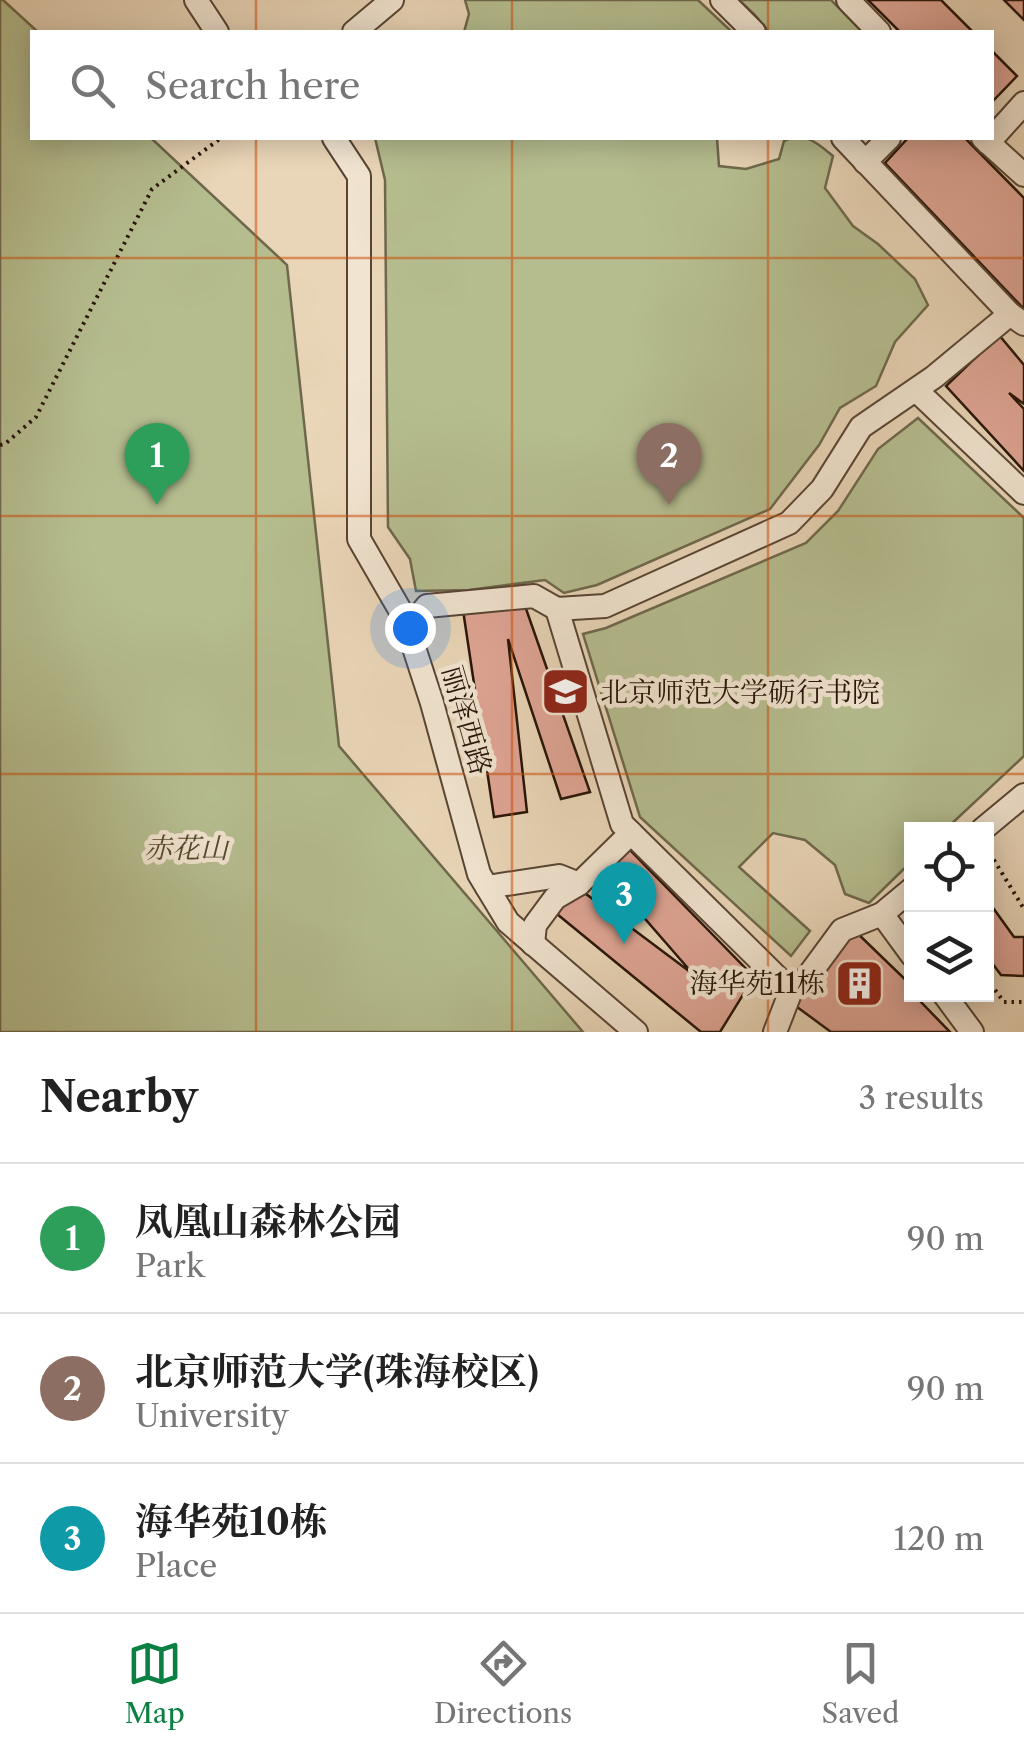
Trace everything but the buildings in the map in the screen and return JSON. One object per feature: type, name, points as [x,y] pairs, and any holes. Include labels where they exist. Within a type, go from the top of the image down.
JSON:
[{"type":"street","points":[[196,0],[216,30]]},
{"type":"street","points":[[356,30],[392,0]]},
{"type":"street","points":[[722,0],[752,30]]},
{"type":"street","points":[[848,0],[878,30]]},
{"type":"street","points":[[994,132],[1024,104]]},
{"type":"street","name":"丽泽西路","points":[[335,140],[359,176],[359,539],[404,617],[479,874],[508,922],[636,1032]]},
{"type":"street","points":[[408,629],[426,606],[534,596],[557,609],[605,606],[789,523],[822,489],[861,427],[1017,319],[844,140]]},
{"type":"street","points":[[865,162],[886,140]]},
{"type":"street","points":[[985,140],[1024,175]]},
{"type":"street","points":[[916,390],[1024,493]]},
{"type":"street","points":[[557,609],[622,824],[784,984],[802,983],[842,930],[882,914],[904,896]]},
{"type":"street","points":[[992,822],[1024,795]]},
{"type":"street","points":[[533,944],[535,925],[555,898],[579,884],[631,833]]},
{"type":"street","points":[[487,887],[559,876],[579,884]]},
{"type":"street","points":[[882,914],[904,945]]},
{"type":"street","points":[[775,1032],[794,984]]},
{"type":"street","points":[[950,1002],[972,1032]]},
{"type":"path","points":[[0,446],[36,417],[152,190],[219,140]]},
{"type":"path","points":[[994,860],[1024,909]]},
{"type":"path","points":[[994,989],[1004,1002],[1024,1002]]},
{"type":"green space","name":"赤花山","points":[[3,0],[36,30],[30,30],[30,140],[153,140],[287,265],[339,746],[583,1032],[0,1032]]},
{"type":"green space","points":[[465,0],[698,0],[730,30],[465,30],[469,14]]},
{"type":"green space","points":[[739,0],[831,0],[860,30],[767,30]]},
{"type":"green space","points":[[375,140],[717,140],[719,166],[746,169],[779,159],[784,141],[809,140],[833,156],[825,188],[853,226],[915,279],[928,305],[895,342],[876,386],[840,408],[819,445],[770,509],[597,585],[564,593],[545,580],[469,590],[416,591],[410,559],[388,527],[385,180]]},
{"type":"green space","points":[[918,418],[1024,518],[1024,756],[953,822],[904,822],[904,869],[869,903],[845,894],[835,865],[805,840],[773,833],[739,867],[810,931],[791,956],[640,817],[583,634],[606,628],[806,543],[838,511],[878,449]]},
{"type":"place","name":"凤凰山森林公园","points":[[157,505]]},
{"type":"place","name":"北京师范大学(珠海校区)","points":[[669,505]]},
{"type":"place","name":"北京师范大学砺行书院","points":[[565,692]]},
{"type":"place","name":"海华苑10栋","points":[[624,944]]},
{"type":"place","name":"海华苑11栋","points":[[860,983]]}]
